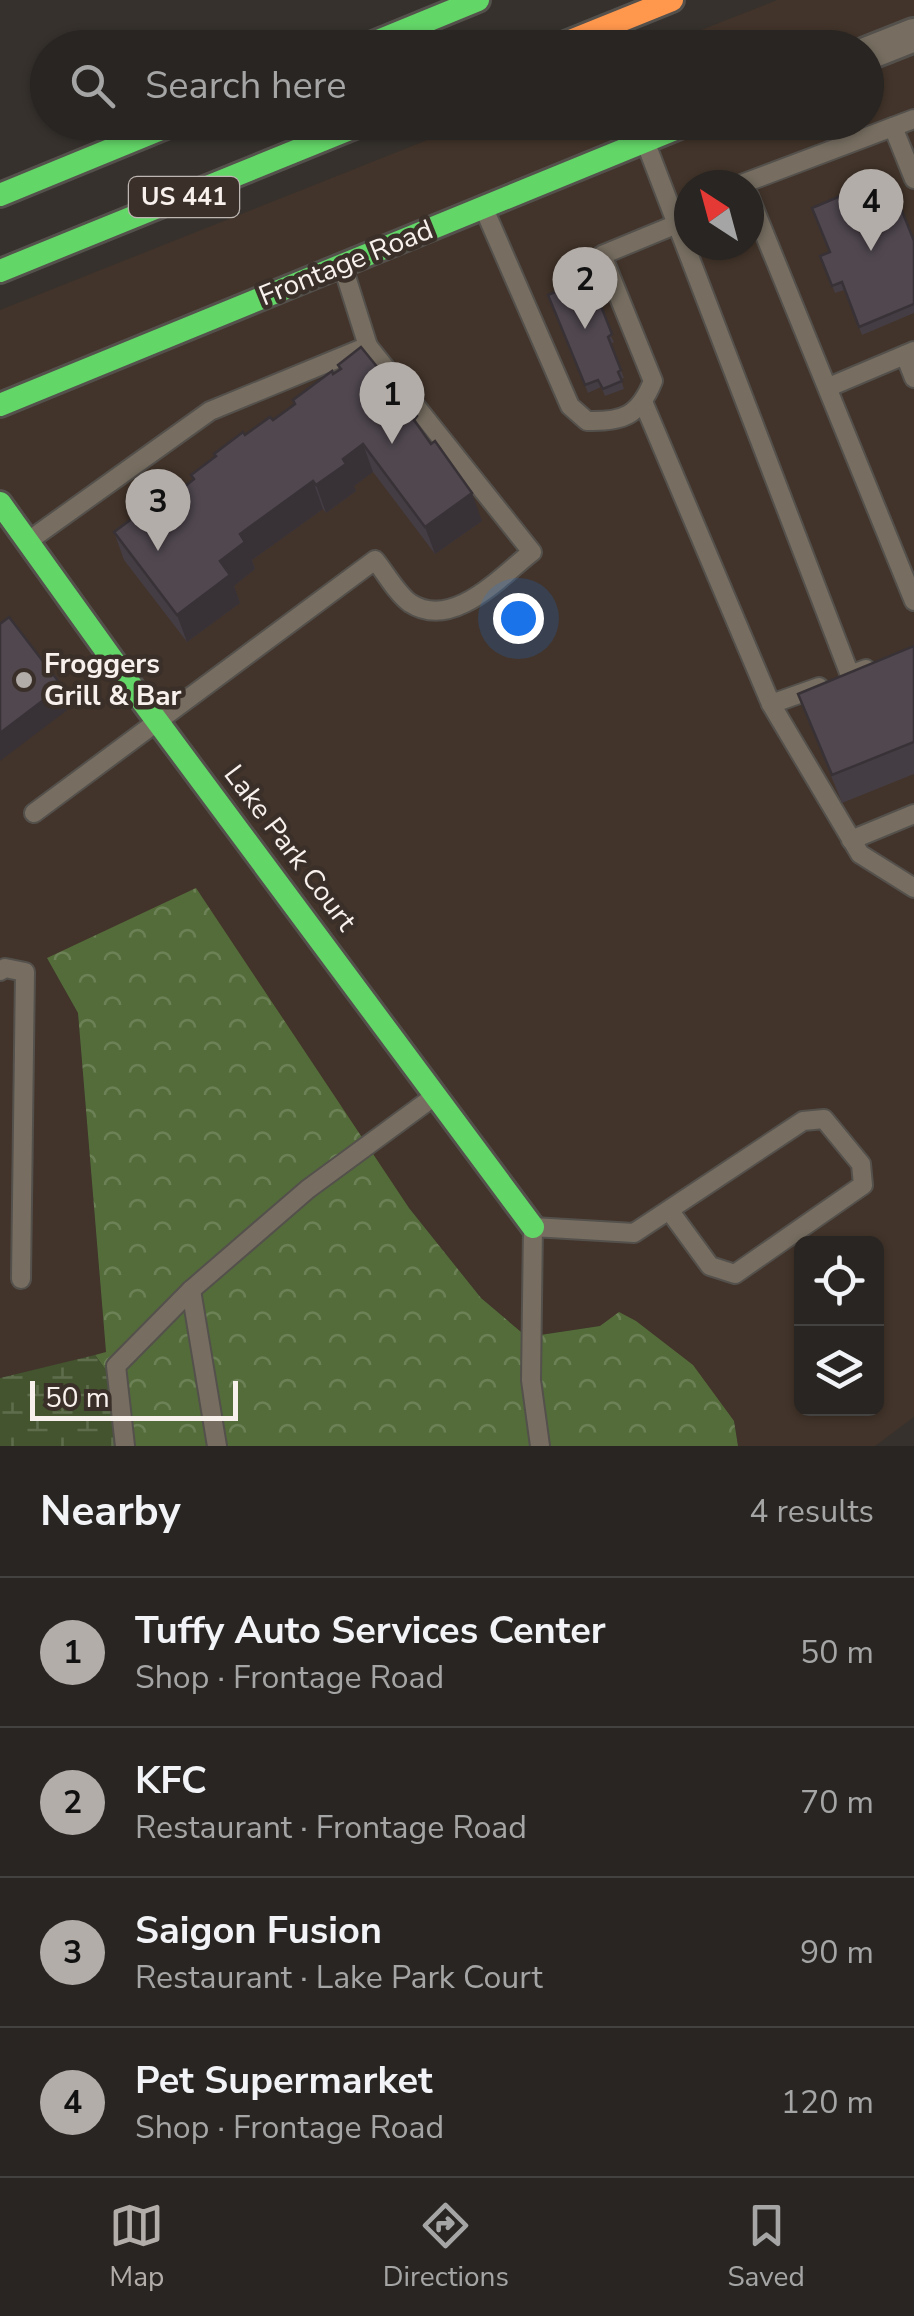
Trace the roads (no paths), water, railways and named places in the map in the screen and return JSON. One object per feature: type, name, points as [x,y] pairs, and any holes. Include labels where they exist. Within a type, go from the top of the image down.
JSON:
[{"type":"street","points":[[406,30],[478,0]]},
{"type":"street","points":[[606,30],[621,0]]},
{"type":"street","points":[[617,30],[672,0]]},
{"type":"street","points":[[884,47],[914,35]]},
{"type":"street","name":"US 441","points":[[0,195],[134,140]]},
{"type":"street","name":"US 441","points":[[0,271],[324,140]]},
{"type":"street","name":"Frontage Road","points":[[0,404],[483,207],[624,140]]},
{"type":"street","name":"Lake Park Court","points":[[0,502],[157,721],[534,1227]]},
{"type":"lane","points":[[884,131],[914,119]]},
{"type":"lane","points":[[893,127],[914,178]]},
{"type":"lane","points":[[645,140],[674,202]]},
{"type":"lane","points":[[764,179],[861,140]]},
{"type":"lane","points":[[483,207],[570,406],[587,421],[616,422],[644,404],[653,381],[602,256],[674,216]]},
{"type":"lane","points":[[764,234],[914,600]]},
{"type":"lane","points":[[696,260],[850,675]]},
{"type":"lane","points":[[34,813],[376,560],[410,602],[435,611],[460,606],[532,552],[368,346],[342,264]]},
{"type":"lane","points":[[27,542],[210,411],[368,346]]},
{"type":"lane","points":[[830,387],[909,353],[914,378]]},
{"type":"lane","points":[[644,404],[771,704],[860,854],[914,888]]},
{"type":"lane","points":[[771,704],[882,662]]},
{"type":"lane","points":[[851,840],[914,814]]},
{"type":"lane","points":[[2,966],[25,972],[21,1280]]},
{"type":"lane","points":[[125,1446],[116,1366],[191,1290],[308,1189],[436,1094]]},
{"type":"lane","points":[[540,1446],[532,1380],[534,1227],[634,1233],[804,1120],[824,1119],[861,1164],[863,1185],[735,1274],[710,1266],[669,1210]]},
{"type":"lane","points":[[191,1290],[217,1446]]},
{"type":"place","name":"Pet Supermarket","points":[[871,251]]},
{"type":"place","name":"KFC","points":[[585,329]]},
{"type":"place","name":"Tuffy Auto Services Center","points":[[392,444]]},
{"type":"place","name":"Saigon Fusion","points":[[158,551]]},
{"type":"place","name":"Froggers Grill & Bar","points":[[24,680]]}]
